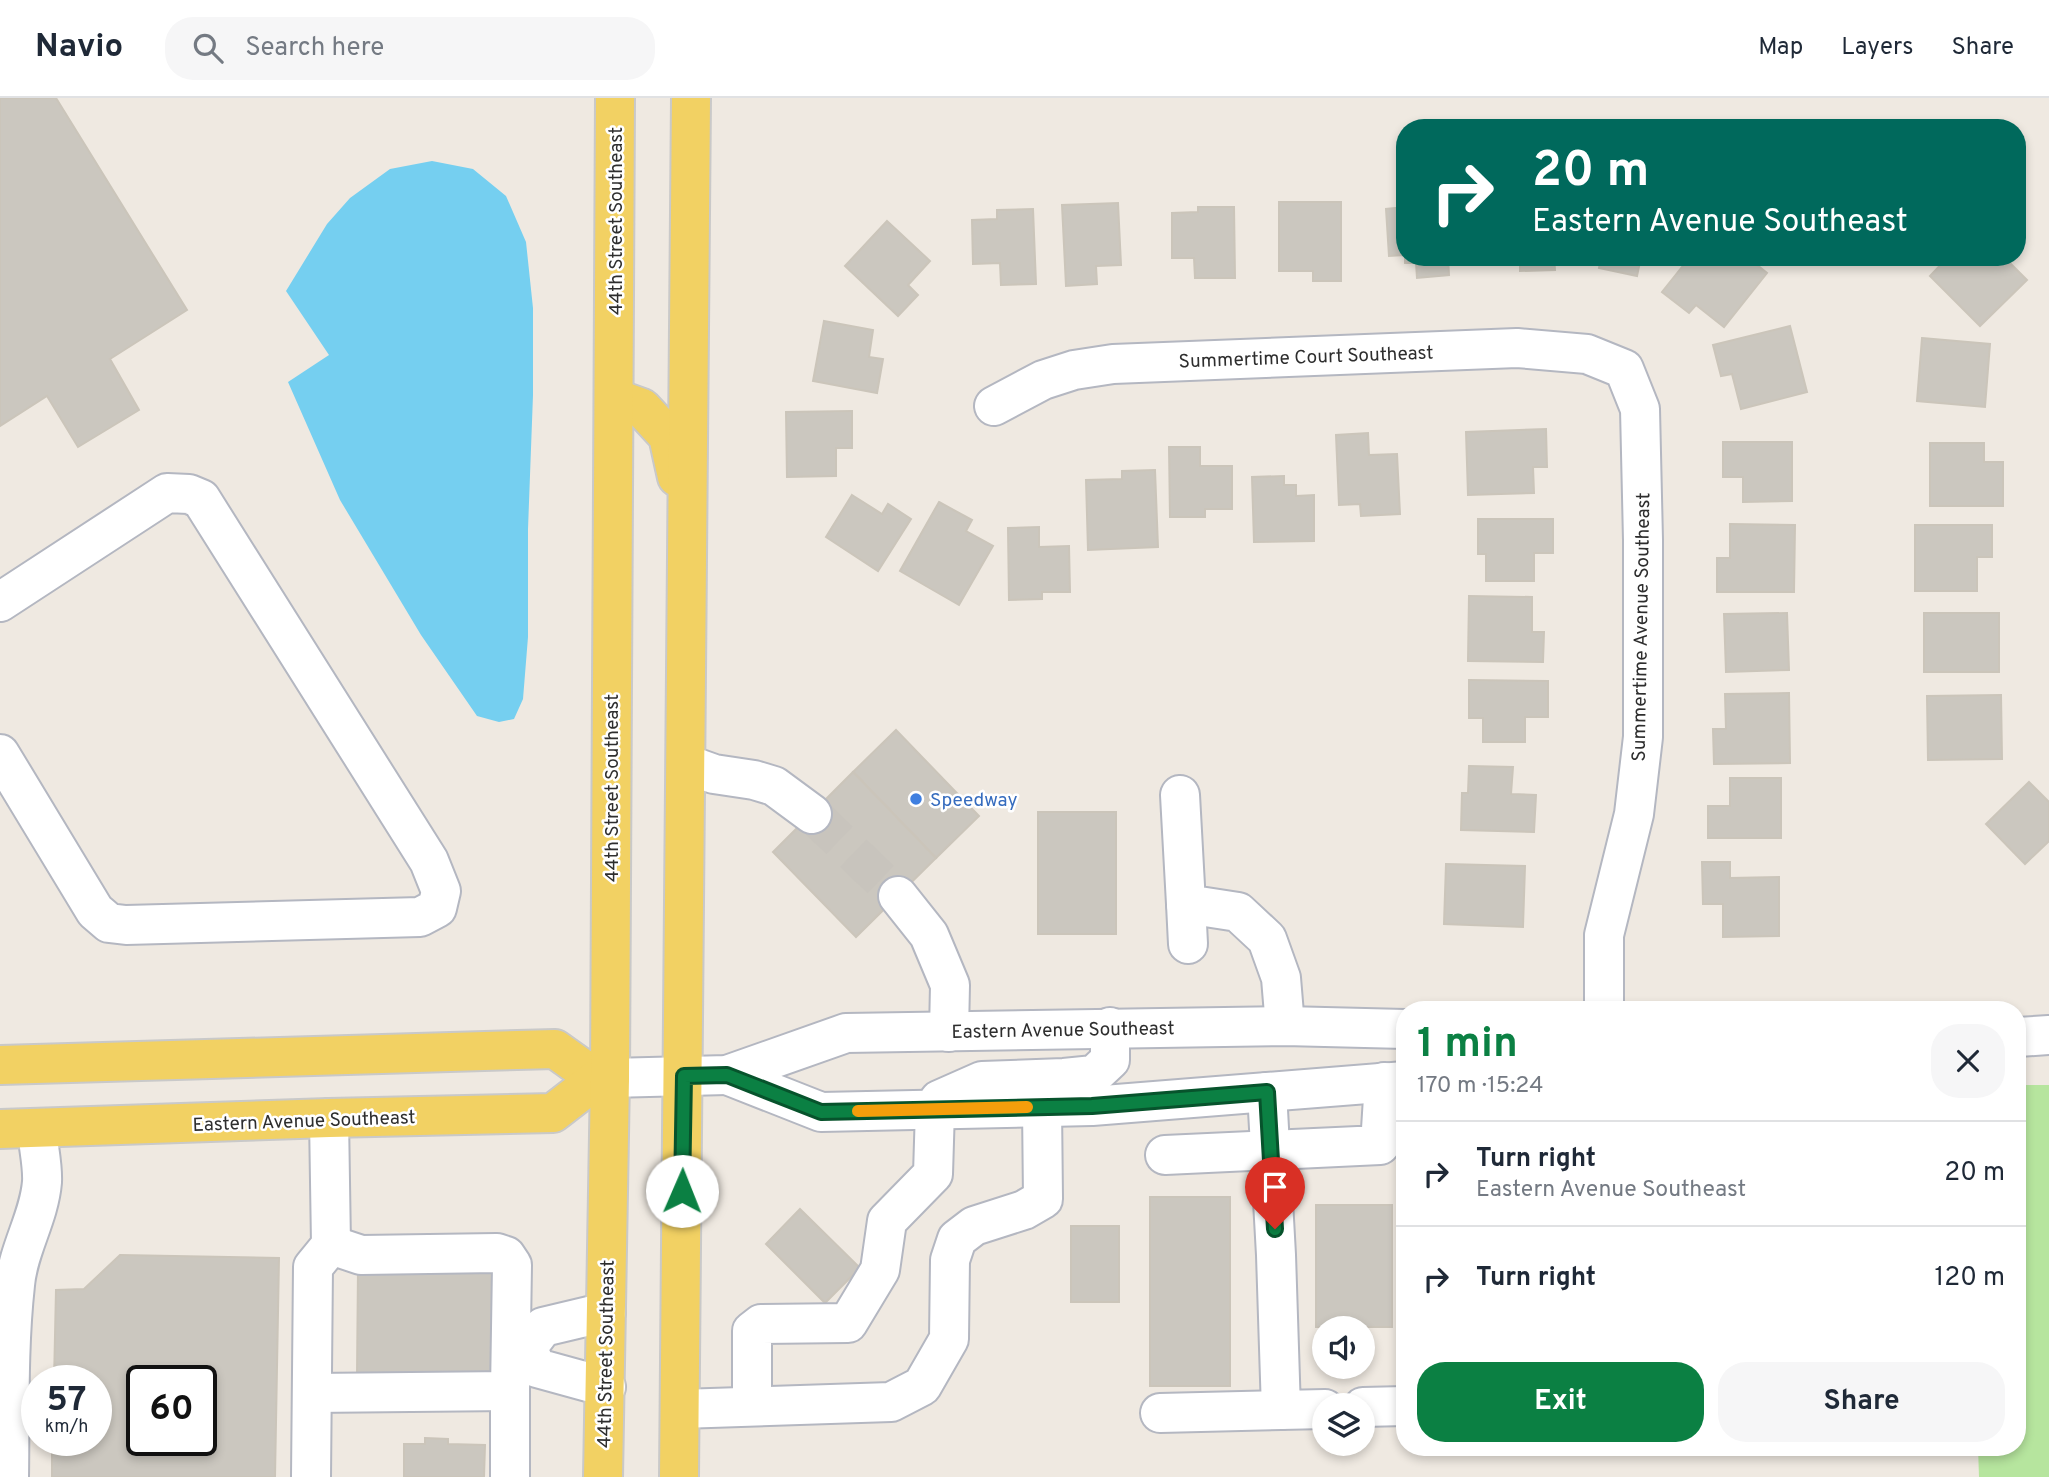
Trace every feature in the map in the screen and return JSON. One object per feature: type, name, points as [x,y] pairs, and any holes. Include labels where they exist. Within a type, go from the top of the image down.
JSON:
[{"type":"main road","name":"44th Street Southeast","points":[[603,1477],[606,1312],[603,1079],[614,398],[615,98]]},
{"type":"main road","points":[[679,1477],[691,98]]},
{"type":"main road","points":[[614,398],[642,408],[668,436],[688,527]]},
{"type":"main road","points":[[0,1065],[555,1049],[603,1079]]},
{"type":"main road","points":[[0,1072],[48,1063]]},
{"type":"main road","name":"Eastern Avenue Southeast","points":[[18,1129],[553,1113],[603,1079]]},
{"type":"street","name":"Summertime Court Southeast","points":[[993,406],[1043,380],[1074,370],[1113,364],[1517,348],[1587,354],[1624,369]]},
{"type":"street","name":"Summertime Avenue Southeast","points":[[1604,1001],[1604,935],[1634,814],[1643,737],[1640,409],[1624,369]]},
{"type":"street","points":[[0,603],[166,493],[190,494],[201,499],[429,861],[441,891],[437,908],[420,917],[126,925],[109,923],[95,911],[0,754]]},
{"type":"street","points":[[686,764],[714,774],[774,786],[811,814]]},
{"type":"street","points":[[1180,795],[1188,944]]},
{"type":"street","points":[[898,896],[929,935],[950,985],[949,1032]]},
{"type":"street","points":[[1186,904],[1238,912],[1267,939],[1281,978],[1285,1026]]},
{"type":"street","name":"Eastern Avenue Southeast","points":[[603,1079],[727,1075],[846,1033],[1110,1027],[1396,1029]]},
{"type":"street","points":[[752,1406],[752,1331],[761,1324],[848,1323],[880,1270],[887,1221],[933,1174],[927,1110],[982,1081],[1094,1075],[1110,1060],[1110,1027]]},
{"type":"street","points":[[2026,1036],[2049,1035]]},
{"type":"street","name":"Eastern Avenue Southeast","points":[[727,1075],[821,1112],[1092,1106],[1395,1081]]},
{"type":"street","points":[[1165,1155],[1272,1150],[1393,1149],[1395,1081]]},
{"type":"street","points":[[1267,1092],[1272,1150],[1281,1410]]},
{"type":"street","points":[[680,1409],[891,1402],[922,1386],[949,1339],[950,1260],[957,1239],[974,1226],[1024,1210],[1043,1199],[1042,1107]]},
{"type":"street","points":[[311,1477],[313,1267],[331,1245],[330,1118]]},
{"type":"street","points":[[9,1477],[10,1358],[15,1284],[19,1260],[33,1220],[42,1182],[18,1129]]},
{"type":"street","points":[[331,1245],[361,1255],[497,1253],[506,1256],[512,1265],[520,1349],[510,1391],[510,1477]]},
{"type":"street","points":[[520,1349],[543,1327],[606,1312]]},
{"type":"street","points":[[520,1349],[537,1368],[606,1387]]},
{"type":"street","points":[[312,1393],[510,1391]]},
{"type":"street","points":[[1375,1407],[1396,1406]]},
{"type":"street","points":[[1160,1413],[1312,1409]]},
{"type":"green space","points":[[2026,1085],[2049,1085],[2049,1477],[1979,1477],[1978,1456],[2026,1456]]},
{"type":"water","points":[[432,161],[473,169],[506,196],[526,242],[533,308],[528,637],[523,699],[514,719],[499,722],[477,716],[421,635],[340,500],[288,382],[329,355],[286,291],[327,224],[350,198],[390,169]]},
{"type":"building","points":[[0,98],[56,98],[187,310],[110,359],[139,410],[78,447],[47,396],[0,426]]},
{"type":"building","points":[[1279,202],[1341,202],[1341,281],[1313,281],[1313,271],[1279,271]]},
{"type":"building","points":[[1118,203],[1121,265],[1096,266],[1097,284],[1066,286],[1062,205]]},
{"type":"building","points":[[1198,207],[1234,207],[1235,278],[1195,278],[1194,258],[1172,258],[1172,213],[1198,212]]},
{"type":"building","points":[[1396,208],[1396,256],[1389,256],[1386,209]]},
{"type":"building","points":[[1033,209],[1036,284],[1001,285],[1000,263],[973,264],[972,220],[997,219],[997,210]]},
{"type":"building","points":[[887,221],[930,261],[908,285],[918,295],[898,316],[845,266]]},
{"type":"building","points":[[1416,266],[1448,266],[1449,275],[1417,278]]},
{"type":"building","points":[[1520,266],[1555,266],[1555,270],[1520,271]]},
{"type":"building","points":[[1599,266],[1639,266],[1637,276]]},
{"type":"building","points":[[1683,266],[1758,266],[1767,273],[1724,327],[1696,305],[1689,313],[1662,292]]},
{"type":"building","points":[[1939,266],[2013,266],[2027,280],[1980,326],[1930,276]]},
{"type":"building","points":[[824,321],[873,330],[869,357],[883,359],[877,393],[813,381]]},
{"type":"building","points":[[1790,326],[1807,392],[1741,409],[1732,374],[1721,376],[1713,345]]},
{"type":"building","points":[[1922,338],[1990,344],[1985,407],[1917,401]]},
{"type":"building","points":[[852,411],[852,448],[836,448],[836,476],[787,477],[786,412]]},
{"type":"building","points":[[1546,429],[1547,467],[1533,467],[1534,493],[1468,495],[1466,432]]},
{"type":"building","points":[[1368,433],[1369,455],[1397,454],[1400,514],[1361,516],[1360,504],[1339,505],[1336,435]]},
{"type":"building","points":[[1723,442],[1792,442],[1792,501],[1743,502],[1743,477],[1723,477]]},
{"type":"building","points":[[1930,443],[1984,443],[1984,462],[2003,462],[2003,506],[1930,506]]},
{"type":"building","points":[[1169,447],[1200,447],[1200,466],[1232,466],[1232,509],[1205,509],[1205,517],[1170,517]]},
{"type":"building","points":[[1155,470],[1158,547],[1088,550],[1086,480],[1122,479],[1122,471]]},
{"type":"building","points":[[1284,476],[1284,485],[1296,485],[1296,496],[1314,495],[1314,541],[1254,542],[1252,477]]},
{"type":"building","points":[[852,495],[882,514],[888,504],[911,519],[878,571],[826,537]]},
{"type":"building","points":[[939,502],[972,520],[966,531],[993,546],[959,605],[900,571]]},
{"type":"building","points":[[1478,519],[1553,519],[1553,553],[1534,553],[1534,581],[1486,581],[1486,554],[1478,554]]},
{"type":"building","points":[[1730,524],[1795,525],[1794,592],[1717,592],[1717,558],[1730,558]]},
{"type":"building","points":[[1915,525],[1992,525],[1992,557],[1977,557],[1977,591],[1915,591]]},
{"type":"building","points":[[1039,527],[1039,547],[1069,546],[1070,592],[1042,592],[1042,599],[1009,600],[1008,528]]},
{"type":"building","points":[[1469,596],[1532,597],[1532,632],[1544,632],[1543,662],[1468,661]]},
{"type":"building","points":[[1787,613],[1789,670],[1726,672],[1724,614]]},
{"type":"building","points":[[1924,613],[1999,613],[1999,672],[1924,672]]},
{"type":"building","points":[[1469,680],[1548,681],[1548,717],[1525,717],[1525,742],[1483,742],[1483,718],[1469,718]]},
{"type":"building","points":[[1789,693],[1790,763],[1714,764],[1713,729],[1726,729],[1725,694]]},
{"type":"building","points":[[2001,695],[2002,759],[1928,760],[1927,696]]},
{"type":"building","points":[[896,730],[979,816],[936,858],[853,772]]},
{"type":"building","points":[[1469,766],[1513,767],[1511,794],[1536,795],[1534,832],[1461,830],[1462,793],[1468,793]]},
{"type":"building","points":[[853,772],[936,858],[856,937],[773,852]]},
{"type":"building","points":[[1730,778],[1781,778],[1781,838],[1708,838],[1708,806],[1730,806]]},
{"type":"building","points":[[2029,782],[2049,802],[2049,841],[2025,864],[1986,824]]},
{"type":"building","points":[[1038,812],[1116,812],[1116,934],[1038,934]]},
{"type":"building","points":[[1702,862],[1730,862],[1730,878],[1779,877],[1779,936],[1723,937],[1723,904],[1703,904]]},
{"type":"building","points":[[1446,864],[1525,866],[1523,927],[1444,924]]},
{"type":"building","points":[[1150,1197],[1230,1197],[1230,1386],[1150,1386]]},
{"type":"building","points":[[1316,1205],[1392,1205],[1392,1327],[1375,1327],[1375,1316],[1316,1316]]},
{"type":"building","points":[[800,1209],[860,1268],[825,1303],[766,1244]]},
{"type":"building","points":[[1071,1226],[1119,1226],[1119,1302],[1071,1302]]},
{"type":"building","points":[[120,1255],[279,1258],[275,1477],[52,1477],[52,1456],[112,1456],[112,1365],[54,1365],[56,1290],[84,1289]]},
{"type":"building","points":[[358,1269],[500,1271],[499,1377],[357,1375]]},
{"type":"building","points":[[425,1438],[448,1439],[448,1444],[485,1445],[484,1477],[404,1477],[404,1444],[425,1444]]},
{"type":"tunnel","points":[[812,814],[898,896]]},
{"type":"slow traffic","points":[[858,1111],[1027,1107]]},
{"type":"place","name":"Speedway","points":[[916,799]]},
{"type":"route","points":[[682,1191],[684,1076],[727,1075],[821,1112],[1092,1106],[1267,1092],[1275,1229]]}]
